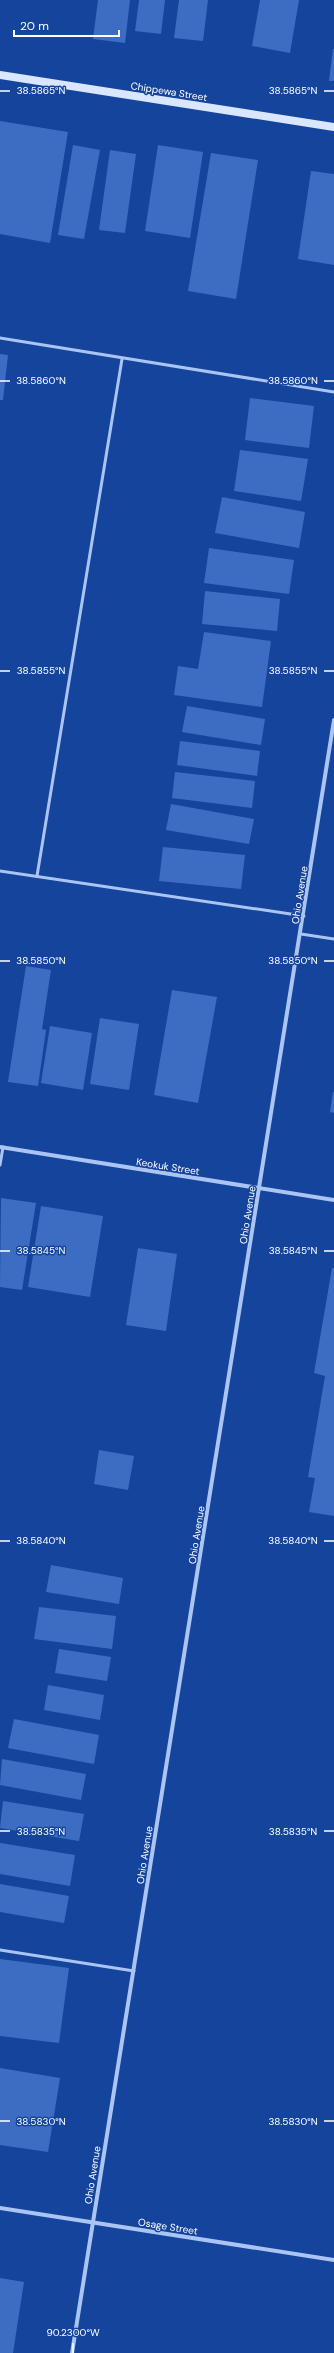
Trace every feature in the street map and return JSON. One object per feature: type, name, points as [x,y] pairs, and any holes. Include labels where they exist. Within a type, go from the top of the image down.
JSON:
[{"type":"main road","name":"Chippewa Street","points":[[0,75],[334,127]]},
{"type":"street","name":"Ohio Avenue","points":[[72,2353],[304,916],[334,720]]},
{"type":"street","name":"Keokuk Street","points":[[2,1147],[334,1200]]},
{"type":"street","name":"Osage Street","points":[[0,2208],[334,2260]]},
{"type":"lane","points":[[0,338],[122,359],[334,392]]},
{"type":"lane","points":[[37,876],[122,359]]},
{"type":"lane","points":[[0,871],[304,916]]},
{"type":"lane","points":[[301,934],[334,939]]},
{"type":"lane","points":[[0,1165],[2,1147]]},
{"type":"lane","points":[[0,1950],[134,1972]]},
{"type":"building","points":[[98,0],[130,0],[125,43],[93,39]]},
{"type":"building","points":[[139,0],[165,0],[161,34],[135,31]]},
{"type":"building","points":[[179,0],[208,0],[203,41],[174,38]]},
{"type":"building","points":[[260,0],[299,0],[290,53],[252,46]]},
{"type":"building","points":[[333,49],[334,81],[329,81]]},
{"type":"building","points":[[0,121],[68,132],[50,243],[0,234]]},
{"type":"building","points":[[73,145],[100,150],[84,239],[58,235]]},
{"type":"building","points":[[158,145],[203,152],[190,238],[145,231]]},
{"type":"building","points":[[110,150],[136,154],[125,233],[99,230]]},
{"type":"building","points":[[211,153],[258,160],[236,299],[188,291]]},
{"type":"building","points":[[311,171],[334,174],[334,265],[298,259]]},
{"type":"building","points":[[0,354],[8,355],[3,400],[0,400]]},
{"type":"building","points":[[250,398],[314,406],[309,448],[245,440]]},
{"type":"building","points":[[240,450],[308,459],[301,501],[234,491]]},
{"type":"building","points":[[222,497],[305,512],[299,548],[215,533]]},
{"type":"building","points":[[209,548],[294,560],[289,594],[204,583]]},
{"type":"building","points":[[205,591],[280,599],[277,631],[202,624]]},
{"type":"building","points":[[204,632],[271,641],[262,707],[174,695],[178,666],[198,669]]},
{"type":"building","points":[[187,706],[265,719],[261,745],[182,732]]},
{"type":"building","points":[[180,741],[260,751],[257,776],[177,765]]},
{"type":"building","points":[[175,772],[255,781],[252,808],[172,798]]},
{"type":"building","points":[[171,804],[254,819],[249,844],[166,830]]},
{"type":"building","points":[[163,847],[245,855],[241,889],[159,881]]},
{"type":"building","points":[[26,966],[51,970],[42,1029],[46,1030],[38,1086],[8,1082]]},
{"type":"building","points":[[172,990],[217,997],[198,1103],[154,1095]]},
{"type":"building","points":[[100,1018],[139,1024],[129,1090],[90,1084]]},
{"type":"building","points":[[50,1026],[92,1033],[83,1090],[41,1083]]},
{"type":"building","points":[[334,1092],[334,1113],[330,1112]]},
{"type":"building","points":[[1,1198],[36,1203],[22,1290],[0,1287]]},
{"type":"building","points":[[41,1206],[103,1216],[90,1297],[28,1287]]},
{"type":"building","points":[[138,1248],[177,1254],[166,1331],[126,1325]]},
{"type":"building","points":[[332,1268],[334,1268],[334,1516],[309,1512],[315,1478],[308,1477],[325,1376],[314,1373]]},
{"type":"building","points":[[99,1450],[134,1456],[128,1490],[94,1484]]},
{"type":"building","points":[[51,1565],[123,1578],[119,1604],[46,1592]]},
{"type":"building","points":[[39,1607],[116,1616],[112,1649],[34,1639]]},
{"type":"building","points":[[59,1649],[111,1657],[107,1681],[55,1673]]},
{"type":"building","points":[[48,1685],[104,1695],[100,1720],[44,1710]]},
{"type":"building","points":[[14,1719],[99,1735],[94,1764],[8,1748]]},
{"type":"building","points":[[2,1759],[86,1774],[81,1800],[0,1785]]},
{"type":"building","points":[[3,1801],[84,1814],[79,1841],[0,1828]]},
{"type":"building","points":[[0,1843],[75,1855],[70,1886],[0,1874]]},
{"type":"building","points":[[0,1884],[69,1896],[64,1923],[0,1912]]},
{"type":"building","points":[[0,1959],[69,1968],[59,2043],[0,2036]]},
{"type":"building","points":[[0,2068],[60,2078],[48,2152],[0,2145]]},
{"type":"building","points":[[0,2278],[24,2282],[13,2353],[0,2353]]}]
